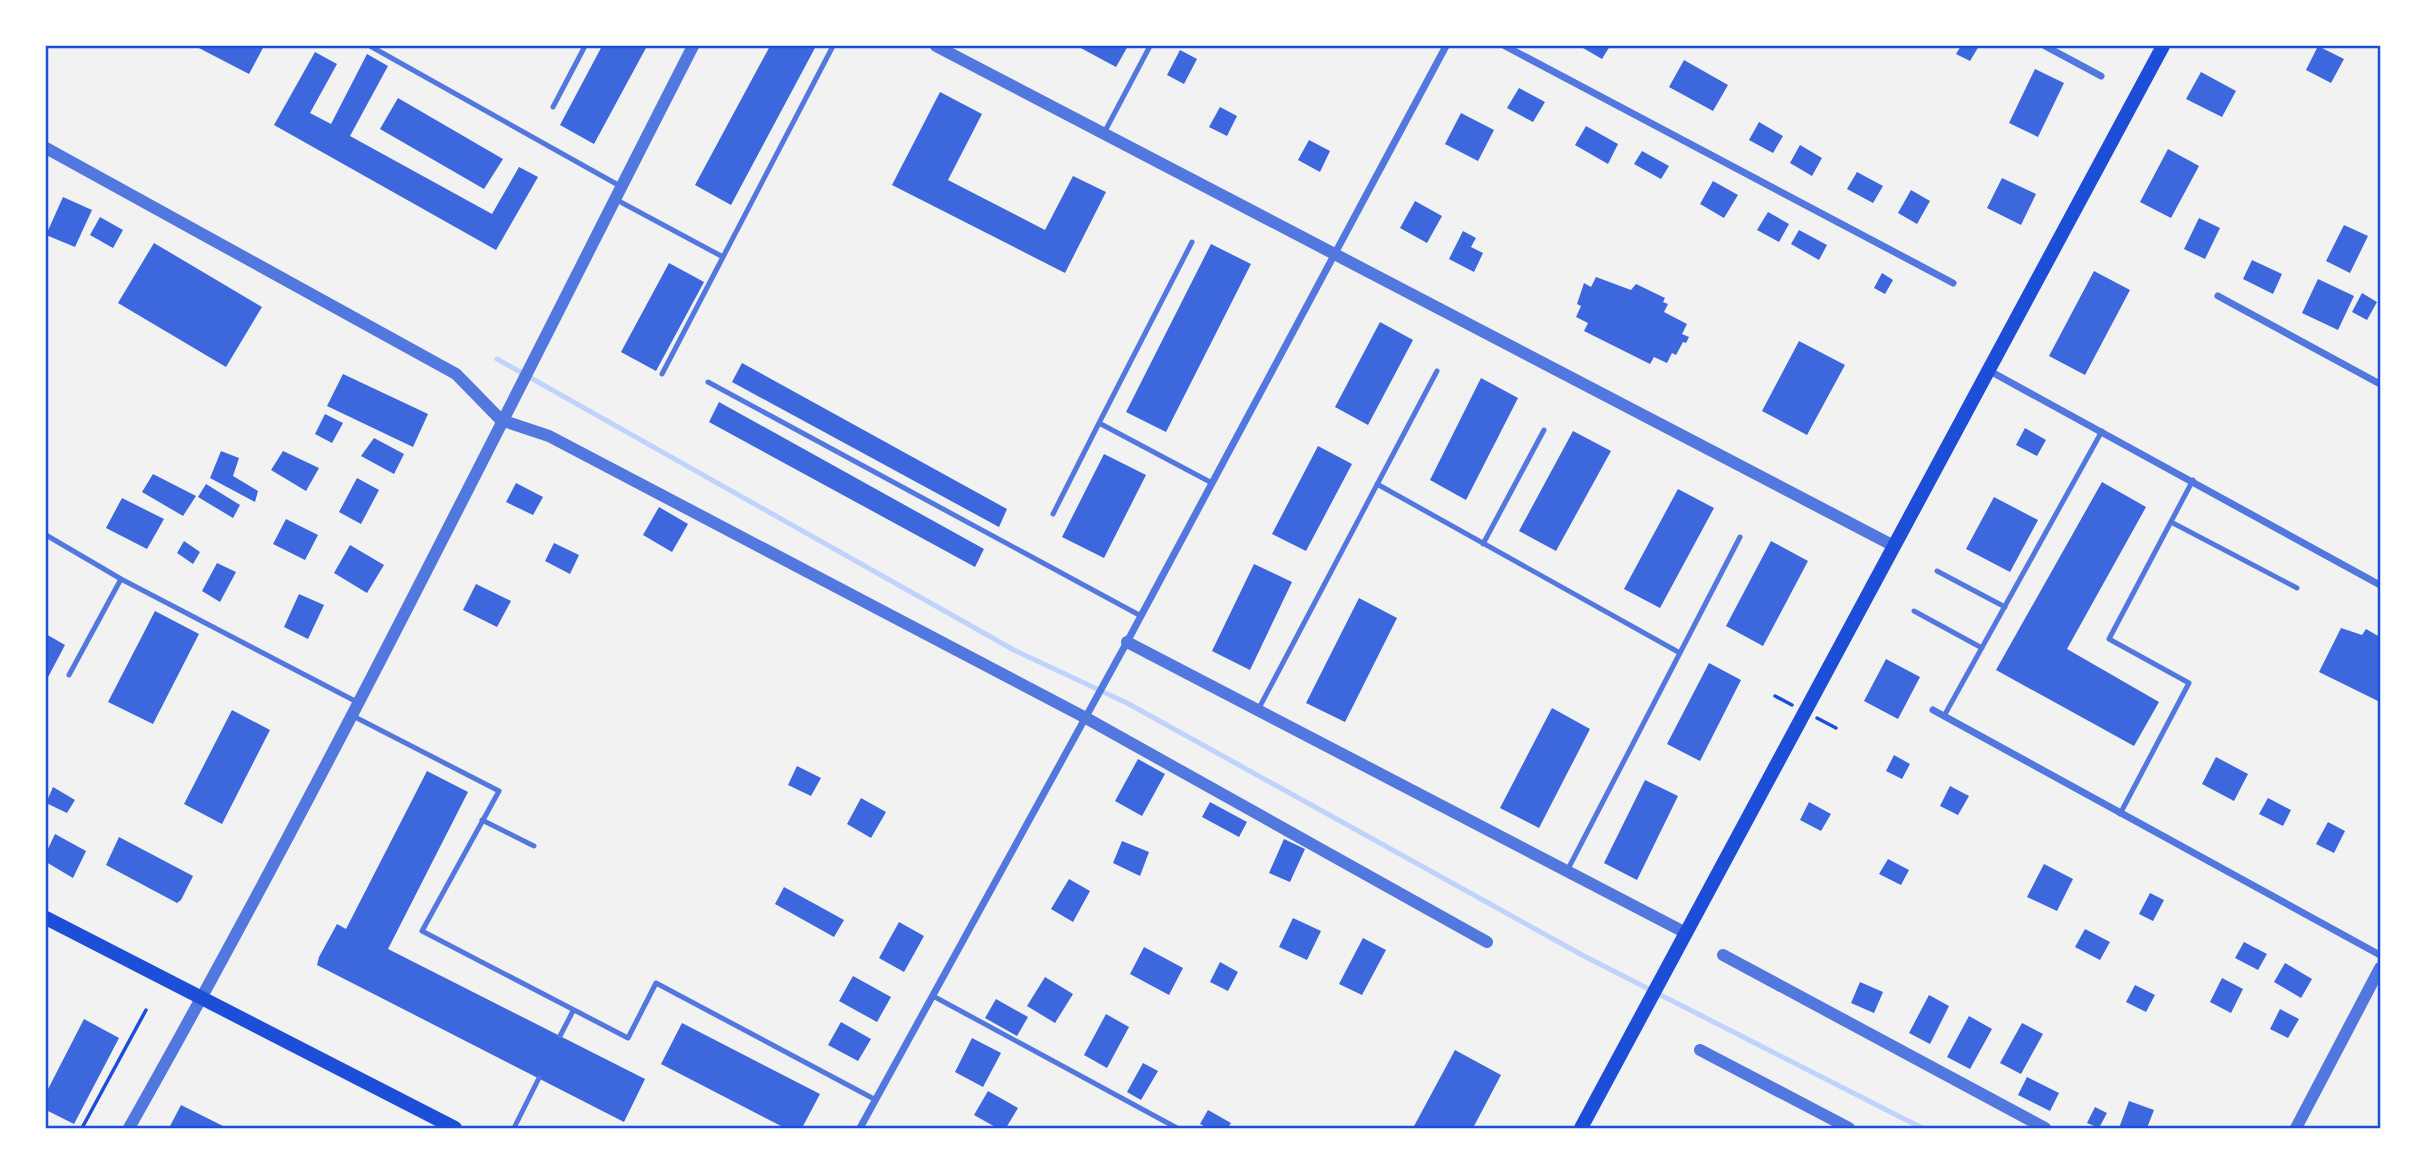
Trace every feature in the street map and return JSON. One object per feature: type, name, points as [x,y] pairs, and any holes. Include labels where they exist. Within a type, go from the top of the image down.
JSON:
[{"type":"main road","points":[[1581,1129],[1892,545],[2163,46]]},
{"type":"main road","points":[[46,918],[455,1129]]},
{"type":"street","points":[[129,1129],[360,704],[501,420],[693,46]]},
{"type":"street","points":[[936,46],[1892,545]]},
{"type":"street","points":[[860,1129],[1086,718],[1446,46]]},
{"type":"street","points":[[1505,46],[1953,283]]},
{"type":"street","points":[[2045,46],[2101,76]]},
{"type":"street","points":[[46,148],[456,374],[501,420],[549,436],[1086,718],[1487,942]]},
{"type":"street","points":[[2218,296],[2381,384]]},
{"type":"street","points":[[1987,370],[2381,584]]},
{"type":"street","points":[[1127,642],[1686,933]]},
{"type":"street","points":[[1933,710],[2381,955]]},
{"type":"street","points":[[1723,955],[2045,1129]]},
{"type":"street","points":[[2296,1129],[2381,968]]},
{"type":"street","points":[[1700,1050],[1849,1129]]},
{"type":"lane","points":[[370,46],[621,187]]},
{"type":"lane","points":[[553,107],[585,46]]},
{"type":"lane","points":[[662,374],[833,46]]},
{"type":"lane","points":[[1104,132],[1150,46]]},
{"type":"lane","points":[[615,199],[723,257]]},
{"type":"lane","points":[[1052,514],[1192,242]]},
{"type":"lane","points":[[1258,710],[1437,371]]},
{"type":"lane","points":[[708,382],[1141,616]]},
{"type":"lane","points":[[1099,423],[1212,483]]},
{"type":"lane","points":[[1483,544],[1544,430]]},
{"type":"lane","points":[[1944,716],[2102,431]]},
{"type":"lane","points":[[2120,814],[2189,683],[2109,639],[2193,481]]},
{"type":"lane","points":[[1377,484],[1680,653]]},
{"type":"lane","points":[[2171,522],[2297,589]]},
{"type":"lane","points":[[46,535],[121,579],[360,704]]},
{"type":"lane","points":[[1567,871],[1740,537]]},
{"type":"lane","points":[[1937,571],[2005,607]]},
{"type":"lane","points":[[69,675],[121,579]]},
{"type":"lane","points":[[1914,611],[1982,648]]},
{"type":"lane","points":[[353,716],[499,791],[422,931],[628,1038],[656,983],[876,1100]]},
{"type":"lane","points":[[482,820],[534,846]]},
{"type":"lane","points":[[933,996],[1177,1129]]},
{"type":"lane","points":[[560,1036],[573,1010]]},
{"type":"lane","points":[[514,1129],[539,1078]]},
{"type":"path","points":[[82,1129],[146,1010]]},
{"type":"building","points":[[195,46],[264,46],[249,74]]},
{"type":"building","points":[[602,46],[647,46],[594,144],[560,125]]},
{"type":"building","points":[[770,46],[816,46],[731,205],[695,185]]},
{"type":"building","points":[[1077,46],[1128,46],[1116,67]]},
{"type":"building","points":[[1610,46],[1602,59],[1583,48]]},
{"type":"building","points":[[1961,46],[1979,46],[1970,61],[1956,54]]},
{"type":"building","points":[[2318,46],[2344,59],[2331,83],[2306,70]]},
{"type":"building","points":[[1180,50],[1197,59],[1184,84],[1167,75]]},
{"type":"building","points":[[315,52],[337,64],[310,113],[331,124],[367,54],[388,66],[350,136],[492,214],[519,167],[538,177],[496,250],[274,125]]},
{"type":"building","points":[[1684,60],[1728,85],[1713,111],[1669,87]]},
{"type":"building","points":[[2035,69],[2064,83],[2038,137],[2009,123]]},
{"type":"building","points":[[2201,72],[2236,91],[2222,117],[2186,99]]},
{"type":"building","points":[[1519,88],[1545,102],[1533,122],[1507,108]]},
{"type":"building","points":[[940,92],[982,114],[948,180],[1045,230],[1073,176],[1106,192],[1065,273],[892,185]]},
{"type":"building","points":[[398,98],[503,159],[484,189],[380,129]]},
{"type":"building","points":[[1220,107],[1237,116],[1227,136],[1209,127]]},
{"type":"building","points":[[1461,113],[1494,130],[1478,161],[1445,144]]},
{"type":"building","points":[[1759,122],[1783,136],[1773,153],[1749,140]]},
{"type":"building","points":[[1586,126],[1618,144],[1608,164],[1575,145]]},
{"type":"building","points":[[1309,140],[1330,151],[1320,172],[1298,160]]},
{"type":"building","points":[[1800,145],[1822,158],[1812,176],[1790,163]]},
{"type":"building","points":[[2168,149],[2199,166],[2171,218],[2140,202]]},
{"type":"building","points":[[1642,151],[1669,166],[1661,179],[1634,164]]},
{"type":"building","points":[[1857,172],[1883,186],[1873,203],[1847,189]]},
{"type":"building","points":[[2002,178],[2036,194],[2021,225],[1987,208]]},
{"type":"building","points":[[1713,181],[1738,195],[1724,218],[1700,204]]},
{"type":"building","points":[[1911,190],[1930,201],[1917,224],[1898,213]]},
{"type":"building","points":[[63,197],[92,210],[75,247],[46,235]]},
{"type":"building","points":[[1415,201],[1442,216],[1427,243],[1400,228]]},
{"type":"building","points":[[1768,212],[1789,224],[1779,242],[1757,230]]},
{"type":"building","points":[[100,217],[123,230],[113,248],[90,235]]},
{"type":"building","points":[[2199,218],[2220,228],[2205,259],[2184,249]]},
{"type":"building","points":[[2344,225],[2368,236],[2350,273],[2326,261]]},
{"type":"building","points":[[1799,230],[1827,245],[1819,260],[1791,244]]},
{"type":"building","points":[[1463,231],[1476,238],[1471,247],[1483,253],[1474,272],[1449,259]]},
{"type":"building","points":[[154,243],[262,307],[226,367],[118,303]]},
{"type":"building","points":[[1211,244],[1251,264],[1166,432],[1126,412]]},
{"type":"building","points":[[2252,260],[2282,274],[2273,294],[2243,279]]},
{"type":"building","points":[[669,263],[704,282],[656,371],[621,352]]},
{"type":"building","points":[[2094,271],[2130,290],[2085,375],[2049,356]]},
{"type":"building","points":[[1882,273],[1893,280],[1885,294],[1874,288]]},
{"type":"building","points":[[1596,277],[1631,290],[1636,284],[1665,298],[1663,302],[1668,304],[1664,312],[1687,324],[1682,334],[1689,337],[1676,355],[1672,353],[1667,363],[1654,357],[1650,364],[1584,331],[1588,323],[1576,317],[1581,306],[1577,304],[1584,283],[1591,287]]},
{"type":"building","points":[[2318,279],[2354,296],[2338,330],[2302,313]]},
{"type":"building","points":[[2362,293],[2377,302],[2367,320],[2352,312]]},
{"type":"building","points":[[1380,322],[1413,340],[1368,425],[1335,407]]},
{"type":"building","points":[[1799,341],[1845,365],[1807,435],[1762,411]]},
{"type":"building","points":[[742,363],[1007,509],[999,527],[732,382]]},
{"type":"building","points":[[343,374],[428,414],[413,447],[327,406]]},
{"type":"building","points":[[1481,378],[1518,398],[1466,500],[1430,480]]},
{"type":"building","points":[[719,402],[984,549],[975,567],[709,422]]},
{"type":"building","points":[[325,414],[343,423],[332,443],[315,434]]},
{"type":"building","points":[[2025,428],[2046,440],[2037,456],[2016,445]]},
{"type":"building","points":[[1573,431],[1611,451],[1556,551],[1519,531]]},
{"type":"building","points":[[374,438],[404,454],[394,474],[361,456]]},
{"type":"building","points":[[1318,446],[1352,464],[1306,551],[1272,534]]},
{"type":"building","points":[[221,451],[239,458],[233,476],[258,491],[255,502],[210,478]]},
{"type":"building","points":[[283,451],[319,468],[306,491],[271,470]]},
{"type":"building","points":[[1104,454],[1146,475],[1104,558],[1062,537]]},
{"type":"building","points":[[153,474],[196,496],[183,516],[142,492]]},
{"type":"building","points":[[357,478],[379,490],[361,524],[339,512]]},
{"type":"building","points":[[2102,482],[2146,507],[2067,649],[2159,702],[2134,746],[1996,670]]},
{"type":"building","points":[[516,483],[543,497],[533,515],[506,502]]},
{"type":"building","points":[[206,484],[240,505],[233,518],[198,497]]},
{"type":"building","points":[[1678,489],[1714,508],[1660,608],[1624,589]]},
{"type":"building","points":[[1994,497],[2038,520],[2010,572],[1966,549]]},
{"type":"building","points":[[122,498],[164,519],[147,549],[106,528]]},
{"type":"building","points":[[659,507],[688,524],[672,552],[643,535]]},
{"type":"building","points":[[286,519],[318,535],[305,560],[273,544]]},
{"type":"building","points":[[184,541],[200,552],[193,564],[177,553]]},
{"type":"building","points":[[1771,541],[1808,561],[1763,646],[1726,626]]},
{"type":"building","points":[[554,543],[579,555],[570,574],[545,561]]},
{"type":"building","points":[[350,545],[384,565],[367,593],[334,573]]},
{"type":"building","points":[[217,563],[236,572],[220,602],[202,591]]},
{"type":"building","points":[[1254,564],[1292,582],[1250,670],[1212,651]]},
{"type":"building","points":[[476,584],[511,601],[497,627],[463,610]]},
{"type":"building","points":[[299,594],[324,605],[308,639],[284,627]]},
{"type":"building","points":[[1359,598],[1397,618],[1345,722],[1306,703]]},
{"type":"building","points":[[155,611],[199,634],[153,724],[108,702]]},
{"type":"building","points":[[2341,628],[2362,635],[2366,629],[2380,637],[2380,702],[2319,672]]},
{"type":"building","points":[[46,634],[65,645],[46,681]]},
{"type":"building","points":[[1886,659],[1920,677],[1898,719],[1864,701]]},
{"type":"building","points":[[1709,663],[1741,680],[1700,761],[1667,744]]},
{"type":"building","points":[[1552,708],[1590,729],[1539,828],[1500,808]]},
{"type":"building","points":[[232,710],[270,730],[222,824],[184,804]]},
{"type":"building","points":[[1894,755],[1910,764],[1902,779],[1886,771]]},
{"type":"building","points":[[2216,757],[2248,774],[2234,801],[2202,784]]},
{"type":"building","points":[[1138,759],[1165,774],[1142,816],[1115,801]]},
{"type":"building","points":[[797,766],[821,778],[811,796],[788,785]]},
{"type":"building","points":[[427,771],[468,792],[388,949],[645,1079],[624,1122],[317,965],[337,924],[346,929]]},
{"type":"building","points":[[1645,780],[1678,796],[1637,880],[1604,863]]},
{"type":"building","points":[[1950,786],[1969,796],[1958,815],[1940,806]]},
{"type":"building","points":[[53,787],[75,800],[67,813],[46,803]]},
{"type":"building","points":[[861,798],[886,812],[871,838],[847,824]]},
{"type":"building","points":[[2268,798],[2291,810],[2283,826],[2259,814]]},
{"type":"building","points":[[1210,802],[1247,822],[1239,837],[1202,817]]},
{"type":"building","points":[[1809,802],[1831,814],[1821,831],[1800,820]]},
{"type":"building","points":[[2328,822],[2345,831],[2334,853],[2316,844]]},
{"type":"building","points":[[55,834],[86,851],[73,878],[46,862],[46,853]]},
{"type":"building","points":[[119,837],[193,876],[181,900],[177,903],[106,865]]},
{"type":"building","points":[[1284,839],[1305,849],[1290,882],[1269,873]]},
{"type":"building","points":[[1122,841],[1149,852],[1140,876],[1113,863]]},
{"type":"building","points":[[1888,859],[1909,870],[1901,885],[1879,874]]},
{"type":"building","points":[[2044,864],[2073,879],[2057,911],[2027,897]]},
{"type":"building","points":[[1069,879],[1090,891],[1073,922],[1051,909]]},
{"type":"building","points":[[784,887],[844,920],[834,937],[775,904]]},
{"type":"building","points":[[2150,893],[2164,900],[2153,921],[2139,914]]},
{"type":"building","points":[[1293,918],[1321,931],[1307,960],[1279,947]]},
{"type":"building","points":[[899,922],[924,936],[904,972],[879,958]]},
{"type":"building","points":[[2085,929],[2110,942],[2100,960],[2075,947]]},
{"type":"building","points":[[1363,938],[1386,950],[1362,995],[1339,984]]},
{"type":"building","points":[[2244,942],[2267,954],[2258,970],[2235,958]]},
{"type":"building","points":[[1144,947],[1183,968],[1169,995],[1130,974]]},
{"type":"building","points":[[1220,962],[1238,972],[1228,991],[1210,982]]},
{"type":"building","points":[[2285,963],[2312,979],[2301,998],[2274,982]]},
{"type":"building","points":[[853,976],[891,997],[877,1022],[839,1001]]},
{"type":"building","points":[[1045,977],[1073,994],[1055,1023],[1027,1006]]},
{"type":"building","points":[[2222,978],[2243,989],[2231,1013],[2210,1002]]},
{"type":"building","points":[[1860,982],[1883,992],[1874,1013],[1851,1003]]},
{"type":"building","points":[[2135,985],[2155,995],[2146,1012],[2126,1002]]},
{"type":"building","points":[[1929,995],[1949,1006],[1930,1044],[1909,1033]]},
{"type":"building","points":[[996,999],[1028,1017],[1017,1036],[985,1018]]},
{"type":"building","points":[[2280,1009],[2299,1019],[2288,1038],[2270,1029]]},
{"type":"building","points":[[1106,1014],[1129,1027],[1107,1068],[1084,1055]]},
{"type":"building","points":[[1969,1016],[1992,1029],[1970,1069],[1947,1057]]},
{"type":"building","points":[[84,1019],[119,1038],[74,1124],[46,1110],[46,1093]]},
{"type":"building","points":[[841,1022],[871,1039],[858,1061],[828,1045]]},
{"type":"building","points":[[682,1023],[820,1094],[802,1128],[785,1128],[661,1064]]},
{"type":"building","points":[[2022,1023],[2043,1034],[2021,1074],[2000,1063]]},
{"type":"building","points":[[972,1038],[1001,1053],[983,1087],[955,1072]]},
{"type":"building","points":[[1455,1050],[1501,1075],[1473,1128],[1413,1128]]},
{"type":"building","points":[[1143,1063],[1158,1071],[1141,1100],[1127,1092]]},
{"type":"building","points":[[2027,1077],[2059,1093],[2050,1111],[2018,1095]]},
{"type":"building","points":[[988,1091],[1018,1108],[1006,1128],[997,1128],[974,1115]]},
{"type":"building","points":[[2129,1101],[2154,1110],[2147,1128],[2119,1128]]},
{"type":"building","points":[[181,1105],[227,1128],[169,1128]]},
{"type":"building","points":[[2095,1107],[2107,1113],[2099,1128],[2087,1123]]},
{"type":"building","points":[[1208,1110],[1231,1123],[1228,1128],[1208,1128],[1200,1124]]},
{"type":"waterway","points":[[497,359],[1014,650],[1127,703],[1584,956],[1922,1128]]}]
